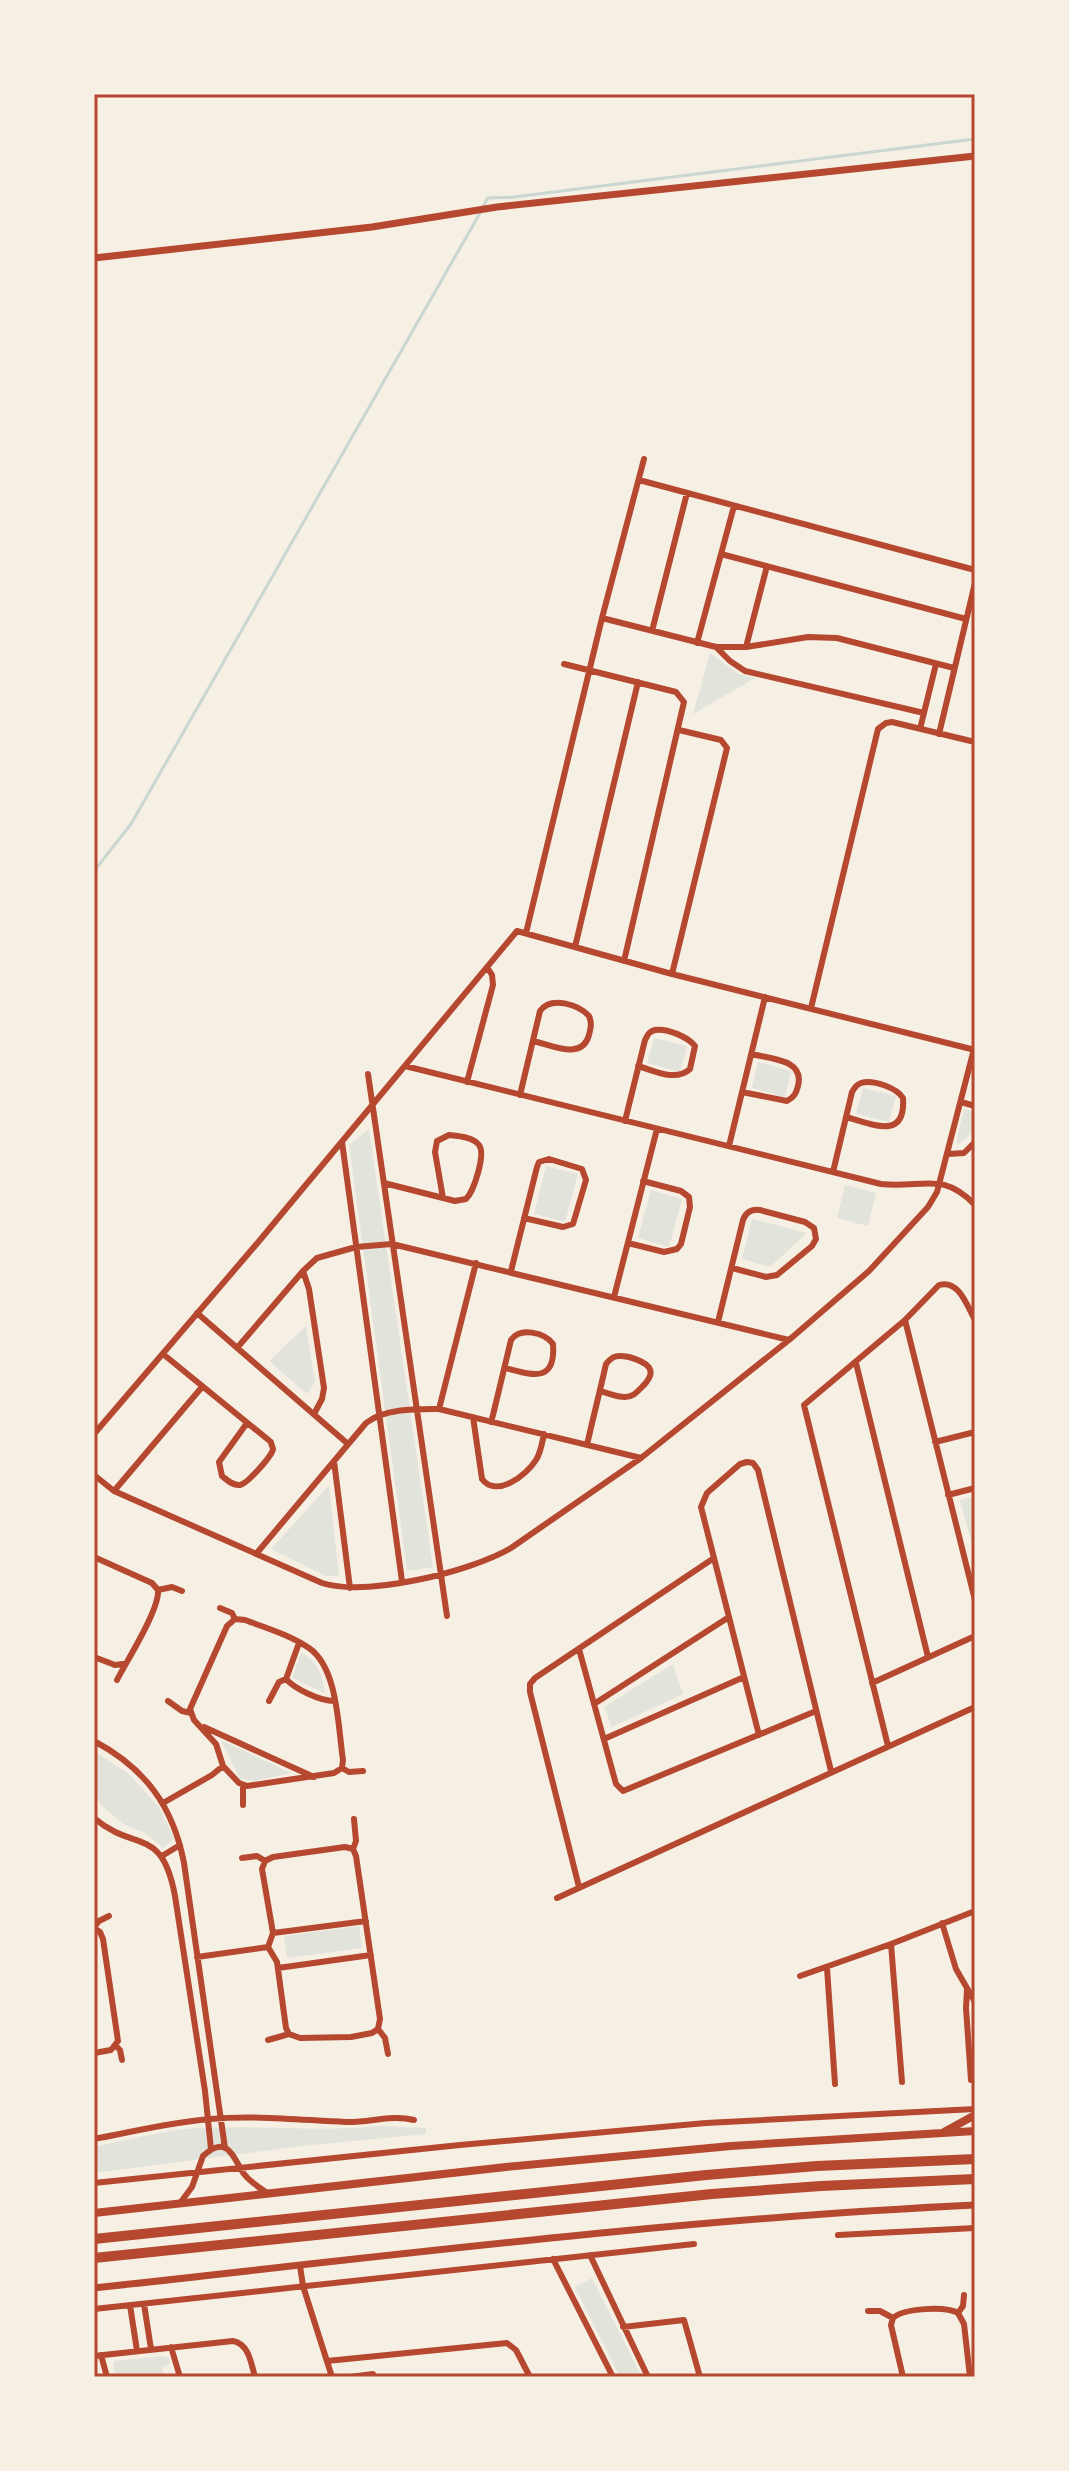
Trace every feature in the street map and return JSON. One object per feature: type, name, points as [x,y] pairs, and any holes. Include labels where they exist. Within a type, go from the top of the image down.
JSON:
[{"type":"highway","points":[[94,2239],[706,2175],[975,2159]]},
{"type":"highway","points":[[94,2258],[712,2194],[975,2179]]},
{"type":"main road","points":[[941,2133],[975,2115]]},
{"type":"main road","points":[[94,2213],[506,2167],[731,2146],[975,2131]]},
{"type":"street","points":[[94,258],[372,227],[482,209],[975,156]]},
{"type":"street","points":[[526,933],[644,459]]},
{"type":"street","points":[[639,480],[975,570]]},
{"type":"street","points":[[652,631],[687,493]]},
{"type":"street","points":[[697,643],[734,506]]},
{"type":"street","points":[[721,554],[966,619]]},
{"type":"street","points":[[746,647],[767,566]]},
{"type":"street","points":[[939,734],[975,583]]},
{"type":"street","points":[[602,618],[716,647],[746,647],[823,637],[852,641],[954,668]]},
{"type":"street","points":[[716,647],[745,671],[924,713]]},
{"type":"street","points":[[564,664],[676,692],[685,705],[624,961]]},
{"type":"street","points":[[920,729],[936,664]]},
{"type":"street","points":[[575,947],[638,682]]},
{"type":"street","points":[[811,1008],[877,732],[889,722],[975,742]]},
{"type":"street","points":[[672,974],[727,748],[721,740],[679,730]]},
{"type":"street","points":[[94,1434],[517,931],[672,974],[974,1050],[941,1183],[928,1207],[875,1265],[789,1340],[641,1458],[501,1554],[467,1568],[402,1581],[350,1588],[322,1583],[114,1491],[94,1475]]},
{"type":"street","points":[[467,1082],[493,985],[487,967]]},
{"type":"street","points":[[729,1146],[765,997]]},
{"type":"street","points":[[520,1095],[540,1011],[551,1002],[581,1009],[591,1019],[587,1041],[578,1050],[533,1041]]},
{"type":"street","points":[[625,1121],[638,1066],[646,1037],[660,1030],[687,1038],[695,1046],[690,1069],[681,1076],[638,1066]]},
{"type":"street","points":[[742,1092],[787,1101],[795,1094],[799,1080],[799,1073],[793,1065],[752,1054]]},
{"type":"street","points":[[405,1066],[887,1185],[929,1181],[941,1183],[958,1189],[975,1205]]},
{"type":"street","points":[[368,1074],[447,1616]]},
{"type":"street","points":[[833,1172],[846,1117],[852,1092],[861,1083],[894,1089],[903,1098],[901,1117],[891,1126],[846,1117]]},
{"type":"street","points":[[961,1102],[975,1106]]},
{"type":"street","points":[[614,1297],[657,1129]]},
{"type":"street","points":[[384,1183],[443,1198],[463,1201],[472,1193],[482,1155],[475,1141],[449,1135],[437,1141],[435,1152],[443,1198]]},
{"type":"street","points":[[342,1142],[402,1581]]},
{"type":"street","points":[[948,1154],[964,1153],[975,1142]]},
{"type":"street","points":[[511,1271],[524,1218],[539,1162],[549,1159],[577,1166],[584,1172],[586,1180],[573,1224],[563,1227],[524,1218]]},
{"type":"street","points":[[628,1243],[671,1252],[679,1247],[684,1232],[690,1204],[687,1195],[643,1181]]},
{"type":"street","points":[[718,1322],[743,1220],[750,1211],[760,1210],[805,1222],[815,1232],[816,1239],[812,1246],[777,1275],[766,1277],[732,1268]]},
{"type":"street","points":[[237,1348],[303,1271],[321,1256],[356,1247],[392,1244],[789,1340]]},
{"type":"street","points":[[439,1409],[476,1263]]},
{"type":"street","points":[[303,1271],[309,1289],[324,1388],[314,1414]]},
{"type":"street","points":[[888,1746],[804,1405],[905,1320],[939,1285],[947,1283],[957,1288],[975,1320]]},
{"type":"street","points":[[197,1313],[348,1444]]},
{"type":"street","points":[[905,1320],[972,1578],[975,1600]]},
{"type":"street","points":[[491,1422],[511,1340],[517,1333],[526,1332],[543,1336],[553,1344],[549,1366],[543,1374],[505,1368]]},
{"type":"street","points":[[163,1354],[271,1442],[272,1452],[247,1481],[235,1485],[222,1476],[219,1462],[247,1423]]},
{"type":"street","points":[[587,1445],[606,1364],[612,1357],[621,1355],[648,1366],[648,1381],[633,1395],[625,1397],[600,1391]]},
{"type":"street","points":[[856,1363],[928,1657]]},
{"type":"street","points":[[114,1491],[202,1387]]},
{"type":"street","points":[[256,1554],[366,1423],[380,1415],[439,1409],[641,1458]]},
{"type":"street","points":[[473,1417],[482,1479],[494,1488],[505,1485],[531,1467],[538,1457],[544,1434]]},
{"type":"street","points":[[935,1442],[975,1432]]},
{"type":"street","points":[[334,1461],[350,1588]]},
{"type":"street","points":[[759,1735],[702,1511],[703,1499],[740,1464],[750,1462],[758,1470],[831,1771]]},
{"type":"street","points":[[948,1495],[975,1488]]},
{"type":"street","points":[[94,1557],[152,1583],[158,1590],[157,1601],[117,1680]]},
{"type":"street","points":[[579,1887],[530,1684],[714,1558]]},
{"type":"street","points":[[158,1590],[172,1587],[182,1591]]},
{"type":"street","points":[[220,1608],[232,1613],[235,1619]]},
{"type":"street","points":[[594,1704],[729,1617]]},
{"type":"street","points":[[235,1619],[245,1620],[299,1643],[311,1650],[325,1666],[334,1701],[342,1768],[337,1773],[314,1777],[243,1785],[223,1766],[214,1742],[194,1720],[192,1700],[227,1626],[235,1619]]},
{"type":"street","points":[[872,1683],[975,1636]]},
{"type":"street","points":[[269,1701],[279,1682],[286,1679],[299,1643]]},
{"type":"street","points":[[579,1649],[616,1784],[623,1791],[816,1711]]},
{"type":"street","points":[[94,1657],[111,1664],[123,1664]]},
{"type":"street","points":[[604,1739],[744,1677]]},
{"type":"street","points":[[286,1679],[324,1700],[334,1701]]},
{"type":"street","points":[[168,1701],[191,1713]]},
{"type":"street","points":[[557,1898],[975,1707]]},
{"type":"street","points":[[200,1725],[314,1777]]},
{"type":"street","points":[[214,1742],[221,1735]]},
{"type":"street","points":[[94,1741],[129,1764],[163,1803],[180,1845],[225,2148]]},
{"type":"street","points":[[163,1803],[223,1766]]},
{"type":"street","points":[[290,1780],[294,1767]]},
{"type":"street","points":[[342,1768],[349,1772],[363,1771]]},
{"type":"street","points":[[243,1785],[243,1805]]},
{"type":"street","points":[[94,1818],[110,1829],[147,1844],[162,1856],[168,1867],[211,2149]]},
{"type":"street","points":[[268,1947],[278,1968],[289,2034],[300,2038],[334,2038],[372,2033],[378,2029],[380,2019],[353,1849],[356,1841],[354,1819]]},
{"type":"street","points":[[162,1856],[180,1845]]},
{"type":"street","points":[[268,1947],[273,1933],[262,1869],[265,1861],[273,1857],[345,1847],[353,1849]]},
{"type":"street","points":[[242,1858],[257,1856],[265,1861]]},
{"type":"street","points":[[800,1976],[975,1911]]},
{"type":"street","points":[[94,2053],[111,2050],[118,2038],[103,1939],[94,1927],[109,1916]]},
{"type":"street","points":[[273,1933],[366,1921]]},
{"type":"street","points":[[942,1923],[952,1958],[975,2002]]},
{"type":"street","points":[[891,1944],[902,2082]]},
{"type":"street","points":[[197,1957],[268,1947]]},
{"type":"street","points":[[278,1968],[371,1955]]},
{"type":"street","points":[[827,1968],[835,2084]]},
{"type":"street","points":[[967,1990],[971,2080]]},
{"type":"street","points":[[194,2022],[206,2021]]},
{"type":"street","points":[[378,2029],[385,2038],[388,2054]]},
{"type":"street","points":[[268,2040],[289,2034]]},
{"type":"street","points":[[116,2046],[122,2060]]},
{"type":"street","points":[[94,2183],[706,2123],[975,2109]]},
{"type":"street","points":[[94,2139],[222,2118],[299,2118],[350,2122],[399,2117],[414,2120]]},
{"type":"street","points":[[179,2203],[192,2187],[201,2160],[211,2149],[225,2148],[235,2155],[253,2183],[269,2194]]},
{"type":"street","points":[[94,2288],[679,2225],[975,2205]]},
{"type":"street","points":[[679,2225],[681,2245]]},
{"type":"street","points":[[838,2235],[975,2228]]},
{"type":"street","points":[[94,2309],[694,2244]]},
{"type":"street","points":[[590,2255],[648,2377]]},
{"type":"street","points":[[553,2259],[613,2377]]},
{"type":"street","points":[[300,2266],[303,2286],[332,2377]]},
{"type":"street","points":[[958,2313],[963,2306],[964,2295]]},
{"type":"street","points":[[144,2304],[151,2349]]},
{"type":"street","points":[[130,2305],[137,2351]]},
{"type":"street","points":[[903,2377],[891,2325],[893,2318],[903,2312],[947,2309],[958,2313],[964,2324],[970,2377]]},
{"type":"street","points":[[868,2311],[880,2311],[893,2318]]},
{"type":"street","points":[[623,2327],[684,2320],[700,2377]]},
{"type":"street","points":[[107,2377],[98,2355],[239,2341],[246,2349],[255,2377]]},
{"type":"street","points":[[327,2361],[504,2343],[511,2344],[516,2350],[530,2377]]},
{"type":"street","points":[[171,2347],[180,2377]]},
{"type":"street","points":[[350,2377],[373,2376],[370,2357]]},
{"type":"shaded area","points":[[710,653],[739,674],[755,678],[693,714]]},
{"type":"shaded area","points":[[654,1038],[687,1046],[680,1072],[647,1063]]},
{"type":"shaded area","points":[[758,1062],[791,1071],[785,1097],[752,1088]]},
{"type":"shaded area","points":[[863,1088],[896,1096],[889,1122],[856,1114]]},
{"type":"shaded area","points":[[964,1109],[975,1112],[975,1130],[959,1144],[956,1143]]},
{"type":"shaded area","points":[[369,1129],[433,1567],[407,1571],[349,1145]]},
{"type":"shaded area","points":[[546,1166],[578,1174],[565,1222],[534,1214]]},
{"type":"shaded area","points":[[845,1185],[876,1193],[868,1226],[837,1218]]},
{"type":"shaded area","points":[[651,1190],[682,1199],[669,1247],[638,1238]]},
{"type":"shaded area","points":[[752,1219],[807,1233],[770,1267],[742,1259]]},
{"type":"shaded area","points":[[306,1326],[315,1382],[307,1394],[269,1361]]},
{"type":"shaded area","points":[[329,1485],[339,1576],[326,1576],[271,1549]]},
{"type":"shaded area","points":[[975,1496],[975,1556],[960,1500]]},
{"type":"shaded area","points":[[301,1653],[312,1660],[318,1669],[325,1693],[292,1678]]},
{"type":"shaded area","points":[[673,1664],[683,1694],[612,1727],[604,1707]]},
{"type":"shaded area","points":[[221,1740],[291,1773],[255,1781],[240,1779]]},
{"type":"shaded area","points":[[94,1751],[129,1774],[159,1807],[174,1839],[163,1848],[145,1833],[123,1824],[101,1805],[94,1789]]},
{"type":"shaded area","points":[[359,1926],[362,1948],[287,1958],[284,1936]]},
{"type":"shaded area","points":[[222,2127],[426,2128],[426,2134],[302,2146],[94,2173],[94,2147],[173,2131]]},
{"type":"shaded area","points":[[592,2278],[642,2377],[620,2377],[575,2287]]},
{"type":"shaded area","points":[[169,2358],[170,2364],[162,2367],[165,2377],[117,2377],[113,2366],[115,2361]]},
{"type":"waterway","points":[[483,206],[488,198],[975,139]]},
{"type":"waterway","points":[[94,871],[131,824],[480,213]]}]
